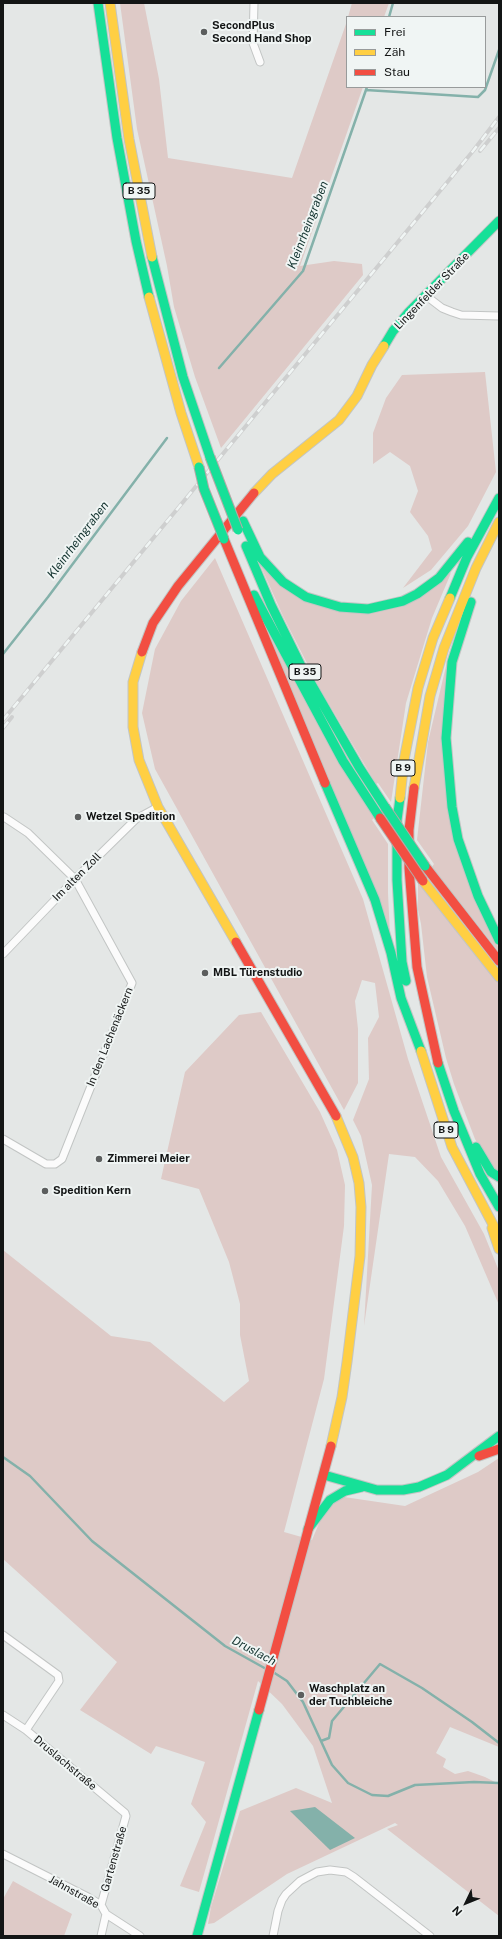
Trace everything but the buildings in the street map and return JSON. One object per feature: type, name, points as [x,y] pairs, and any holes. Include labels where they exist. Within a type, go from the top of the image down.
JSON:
[{"type":"main road","name":"B 35","points":[[98,3],[117,138],[136,240],[155,321],[181,413],[199,467],[209,487],[227,538]]},
{"type":"main road","name":"B 35","points":[[110,3],[127,124],[150,249],[183,377],[210,457],[238,530],[271,605],[302,668],[359,766],[425,866],[499,961]]},
{"type":"main road","name":"Lingenfelder Straße","points":[[197,1936],[324,1475],[342,1396],[360,1256],[361,1207],[359,1183],[353,1157],[336,1116],[158,807],[139,760],[132,727],[133,682],[139,659],[153,623],[178,586],[253,494],[272,474],[326,432],[343,415],[357,396],[372,365],[393,331],[425,295],[499,221]]},
{"type":"main road","points":[[220,483],[243,521],[260,557],[283,582],[306,597],[340,607],[368,609],[403,601],[417,594],[439,578],[487,517]]},
{"type":"main road","name":"B 9","points":[[499,498],[487,517],[467,557],[433,638],[418,688],[404,760],[397,820],[397,880],[402,962],[415,1032],[441,1117],[452,1147],[499,1236]]},
{"type":"main road","name":"B 9","points":[[499,522],[476,568],[444,648],[430,696],[414,785],[409,830],[410,904],[416,967],[437,1061],[454,1111],[480,1174],[499,1206]]},
{"type":"main road","points":[[227,538],[296,676],[343,761],[423,880],[499,977]]},
{"type":"main road","points":[[227,538],[240,581],[375,900],[391,953],[401,998],[415,1032]]},
{"type":"main road","points":[[476,568],[476,584],[452,662],[449,684],[446,738],[452,807],[458,839],[478,896],[499,940]]},
{"type":"main road","points":[[454,1111],[492,1172],[499,1177]]},
{"type":"main road","points":[[491,1223],[499,1249]]},
{"type":"main road","points":[[472,1458],[499,1426]]},
{"type":"main road","points":[[324,1475],[377,1490],[392,1490],[424,1486],[447,1476],[499,1436]]},
{"type":"main road","points":[[472,1458],[499,1449]]},
{"type":"main road","points":[[308,1529],[330,1500],[345,1491],[362,1486]]},
{"type":"street","points":[[254,3],[253,43],[260,62]]},
{"type":"street","points":[[425,295],[442,308],[452,312],[461,314],[499,316]]},
{"type":"street","name":"Im alten Zoll","points":[[3,954],[75,878],[136,819],[158,807]]},
{"type":"street","name":"In den Lachenäckern","points":[[3,1139],[46,1164],[55,1164],[62,1159],[132,983],[75,878],[28,832],[4,817]]},
{"type":"street","points":[[3,1635],[58,1675],[59,1681],[26,1730]]},
{"type":"street","name":"Druslachstraße","points":[[4,1719],[26,1730],[125,1813]]},
{"type":"street","name":"Gartenstraße","points":[[101,1905],[126,1816],[125,1813]]},
{"type":"street","name":"Jahnstraße","points":[[3,1854],[101,1905],[106,1914],[140,1936]]},
{"type":"street","points":[[273,1936],[282,1900],[300,1881],[317,1872],[330,1870],[346,1872],[430,1936]]},
{"type":"street","points":[[101,1936],[106,1914]]},
{"type":"shaded area","points":[[120,3],[144,3],[159,79],[168,158],[292,178],[346,24],[346,88],[363,88],[300,266],[334,261],[362,264],[363,275],[221,448],[195,377],[174,307],[167,266],[137,129]]},
{"type":"shaded area","points":[[352,3],[389,3],[384,16],[348,16]]},
{"type":"shaded area","points":[[485,372],[496,472],[468,526],[431,570],[403,588],[432,550],[428,536],[410,512],[418,491],[410,466],[390,452],[373,464],[373,433],[386,398],[402,375]]},
{"type":"shaded area","points":[[215,558],[363,899],[408,1059],[441,1157],[484,1234],[499,1271],[499,1305],[465,1226],[438,1181],[415,1157],[389,1154],[364,1326],[372,1185],[361,1136],[353,1120],[369,1079],[368,1038],[379,1017],[375,983],[362,980],[355,1001],[358,1029],[358,1083],[344,1110],[155,769],[142,713],[155,649],[181,601]]},
{"type":"shaded area","points":[[258,560],[278,583],[368,613],[451,573],[432,618],[406,703],[391,802],[378,783],[376,784],[319,687],[283,616]]},
{"type":"shaded area","points":[[258,615],[374,818],[372,820],[388,844],[390,936]]},
{"type":"shaded area","points":[[447,662],[444,776],[493,938],[499,948],[499,952],[432,867],[434,864],[417,840],[428,742]]},
{"type":"shaded area","points":[[418,883],[499,983],[499,1174],[482,1152],[475,1139],[454,1084],[446,1058],[427,977],[418,910]]},
{"type":"shaded area","points":[[261,1012],[320,1112],[337,1150],[345,1185],[344,1226],[324,1379],[284,1532],[312,1540],[320,1521],[332,1504],[344,1497],[405,1506],[478,1472],[499,1458],[499,1747],[450,1727],[436,1753],[446,1759],[443,1767],[455,1774],[468,1771],[499,1784],[499,1916],[387,1829],[398,1825],[395,1823],[287,1874],[214,1923],[208,1924],[211,1907],[240,1811],[296,1788],[332,1803],[313,1746],[282,1704],[258,1681],[199,1892],[180,1886],[206,1822],[191,1804],[205,1762],[156,1746],[151,1754],[80,1710],[117,1662],[3,1559],[3,1250],[111,1336],[150,1342],[224,1402],[249,1381],[240,1335],[240,1304],[229,1262],[199,1189],[161,1179],[185,1072],[239,1015]]},
{"type":"shaded area","points":[[13,1881],[72,1914],[64,1936],[3,1936],[3,1899]]},
{"type":"water","points":[[315,1807],[355,1838],[330,1850],[290,1811]]},
{"type":"waterway","name":"Kleinrheingraben","points":[[389,16],[393,3]]},
{"type":"waterway","points":[[486,87],[499,50]]},
{"type":"waterway","name":"Kleinrheingraben","points":[[219,368],[303,271],[367,88]]},
{"type":"waterway","points":[[366,90],[478,97],[486,88]]},
{"type":"waterway","name":"Kleinrheingraben","points":[[3,654],[48,597],[167,438]]},
{"type":"waterway","name":"Druslach","points":[[3,1457],[30,1476],[92,1541],[225,1646],[268,1670]]},
{"type":"waterway","points":[[321,1741],[329,1738],[332,1721],[380,1664],[422,1688],[472,1722],[499,1743]]},
{"type":"waterway","name":"Druslach","points":[[273,1672],[287,1681],[303,1702],[332,1765],[348,1783],[372,1795],[388,1796],[415,1785],[474,1782],[499,1783]]},
{"type":"railway","points":[[3,720],[473,151],[499,117]]},
{"type":"railway","points":[[480,151],[499,128]]},
{"type":"railway","points":[[3,728],[12,717]]},
{"type":"traffic: fast","points":[[98,3],[117,138],[136,241],[149,297]]},
{"type":"traffic: fast","points":[[384,346],[393,331],[409,312],[499,221]]},
{"type":"traffic: fast","points":[[152,257],[183,377],[210,457]]},
{"type":"traffic: fast","points":[[210,457],[238,530]]},
{"type":"traffic: fast","points":[[199,467],[204,489],[224,539]]},
{"type":"traffic: fast","points":[[450,598],[467,557],[499,498]]},
{"type":"traffic: fast","points":[[243,521],[260,557],[283,582],[306,597],[340,607],[368,609],[403,601],[417,594],[439,578],[468,542]]},
{"type":"traffic: fast","points":[[246,546],[271,605],[302,668],[359,767],[385,807]]},
{"type":"traffic: fast","points":[[254,595],[343,761],[380,818]]},
{"type":"traffic: fast","points":[[471,602],[452,662],[446,738],[452,807],[458,839],[478,896],[499,940]]},
{"type":"traffic: fast","points":[[325,783],[375,900],[391,953],[401,998],[421,1051]]},
{"type":"traffic: fast","points":[[400,798],[397,820],[397,880],[402,962],[406,981]]},
{"type":"traffic: fast","points":[[385,807],[425,866]]},
{"type":"traffic: fast","points":[[438,1063],[454,1111],[480,1174],[499,1207]]},
{"type":"traffic: fast","points":[[476,1147],[491,1172],[499,1177]]},
{"type":"traffic: fast","points":[[324,1475],[377,1490],[403,1490],[419,1487],[447,1475],[499,1436]]},
{"type":"traffic: fast","points":[[308,1529],[330,1500],[345,1491],[362,1487]]},
{"type":"traffic: fast","points":[[197,1936],[259,1710]]},
{"type":"traffic: slow","points":[[110,3],[129,139],[152,257]]},
{"type":"traffic: slow","points":[[149,297],[181,413],[199,467]]},
{"type":"traffic: slow","points":[[254,493],[272,474],[339,420],[357,396],[372,365],[384,346]]},
{"type":"traffic: slow","points":[[414,788],[430,696],[444,648],[476,568],[499,522]]},
{"type":"traffic: slow","points":[[400,798],[404,760],[418,688],[433,638],[450,598]]},
{"type":"traffic: slow","points":[[142,652],[133,682],[133,727],[139,760],[158,807],[236,942]]},
{"type":"traffic: slow","points":[[423,881],[499,977]]},
{"type":"traffic: slow","points":[[421,1051],[452,1147],[499,1236]]},
{"type":"traffic: slow","points":[[331,1446],[342,1397],[347,1362],[360,1256],[361,1207],[359,1183],[353,1157],[336,1116]]},
{"type":"traffic: slow","points":[[492,1228],[499,1249]]},
{"type":"traffic: jam","points":[[142,652],[153,623],[178,586],[254,493]]},
{"type":"traffic: jam","points":[[224,539],[325,783]]},
{"type":"traffic: jam","points":[[414,788],[409,830],[409,868],[417,967],[438,1063]]},
{"type":"traffic: jam","points":[[380,818],[423,881]]},
{"type":"traffic: jam","points":[[425,866],[499,961]]},
{"type":"traffic: jam","points":[[236,942],[336,1116]]},
{"type":"traffic: jam","points":[[259,1710],[331,1446]]},
{"type":"traffic: jam","points":[[479,1456],[499,1449]]},
{"type":"place","name":"SecondPlus Second Hand Shop","points":[[204,32]]},
{"type":"place","name":"Wetzel Spedition","points":[[78,817]]},
{"type":"place","name":"MBL Türenstudio","points":[[205,973]]},
{"type":"place","name":"Zimmerei Meier","points":[[99,1159]]},
{"type":"place","name":"Spedition Kern","points":[[45,1191]]},
{"type":"place","name":"Waschplatz an der Tuchbleiche","points":[[301,1695]]}]
